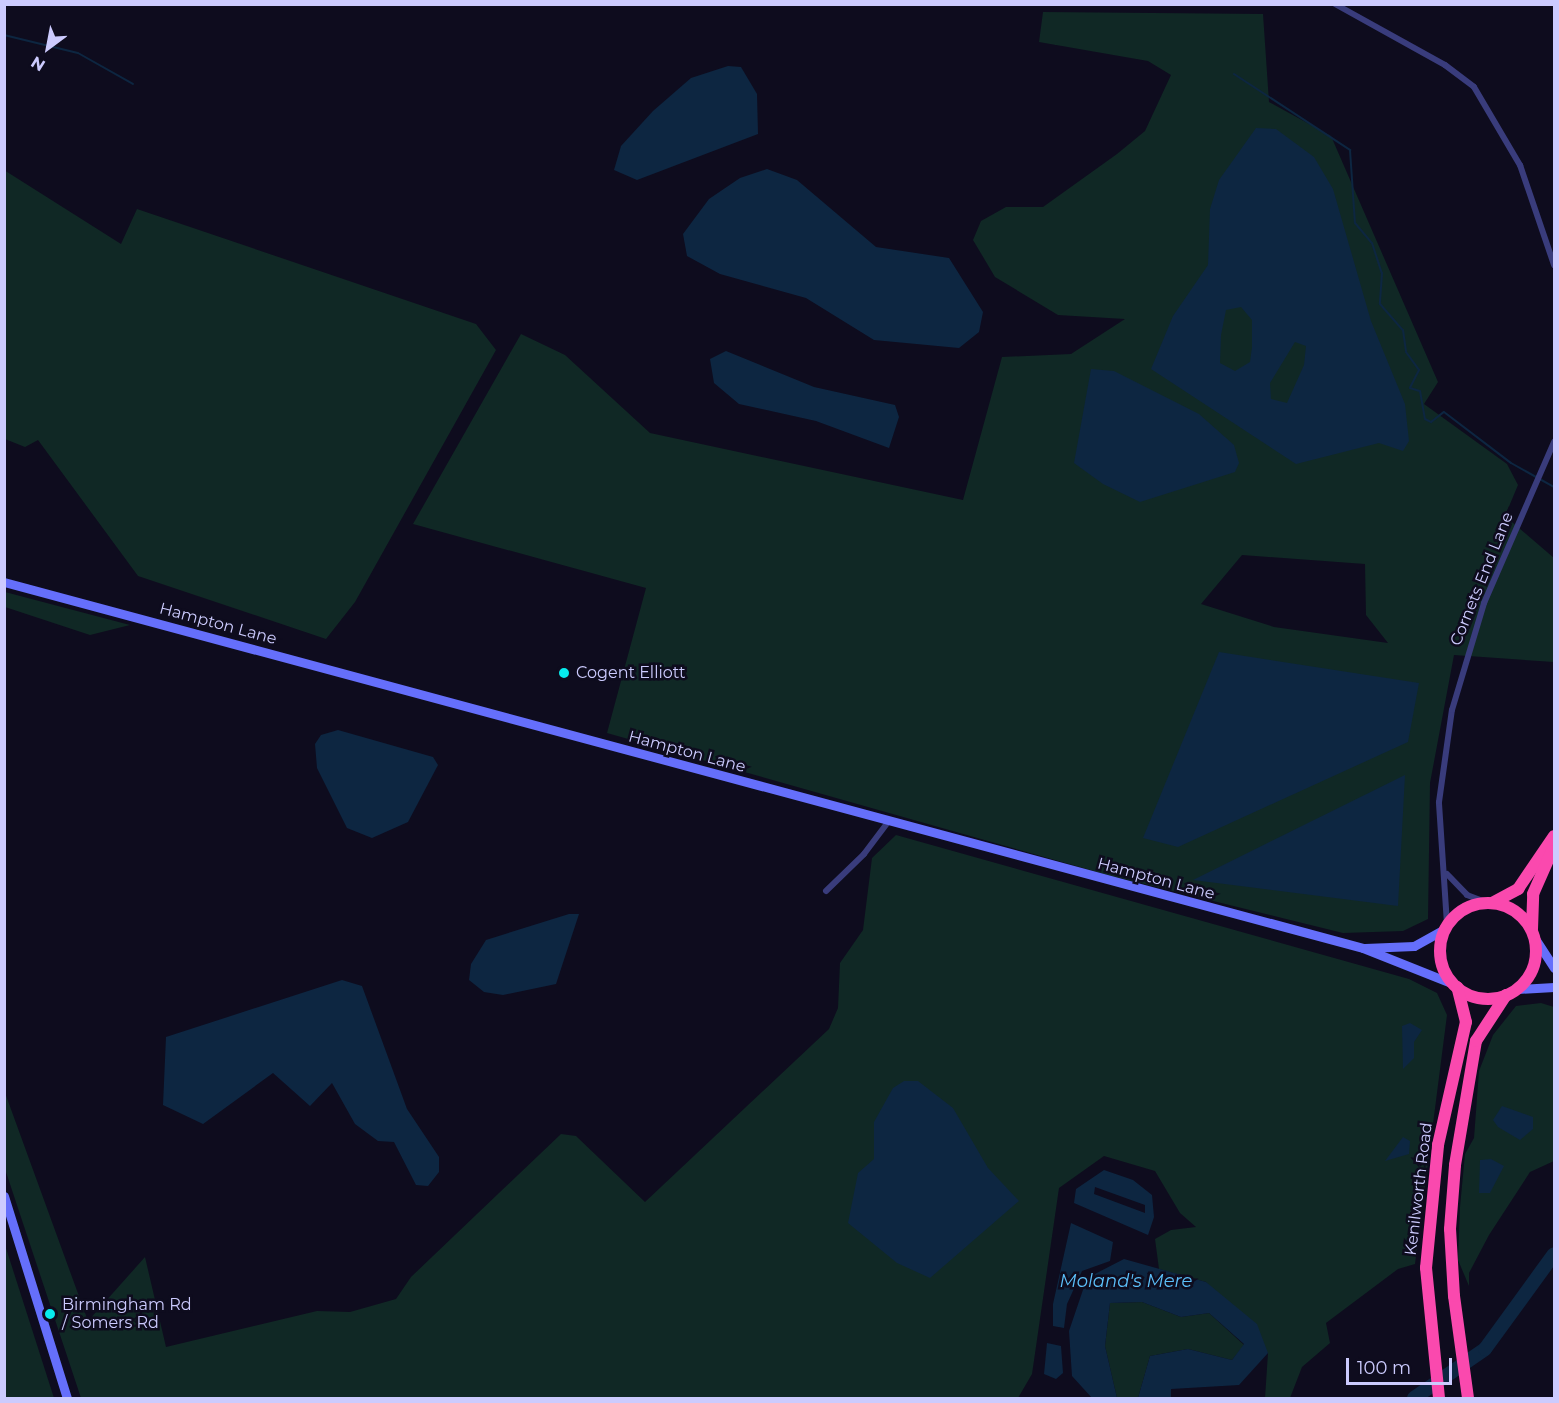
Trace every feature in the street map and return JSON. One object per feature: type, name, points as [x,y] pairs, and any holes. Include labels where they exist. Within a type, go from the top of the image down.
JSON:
[{"type":"highway","points":[[1554,836],[1518,889],[1490,903],[1469,906],[1446,927],[1441,962],[1454,985],[1483,999],[1512,992],[1534,965],[1533,894],[1554,845]]},
{"type":"highway","points":[[1490,903],[1516,911],[1533,933]]},
{"type":"highway","name":"Kenilworth Road","points":[[1439,1398],[1431,1355],[1429,1221],[1438,1144],[1466,1022],[1454,985]]},
{"type":"highway","name":"Kenilworth Road","points":[[1468,1398],[1459,1338],[1450,1229],[1455,1165],[1476,1041],[1512,992]]},
{"type":"main road","name":"Hampton Lane","points":[[4,582],[888,822],[1363,948],[1454,985]]},
{"type":"main road","name":"Hampton Lane","points":[[1363,948],[1414,946],[1446,927]]},
{"type":"main road","points":[[1533,933],[1554,968]]},
{"type":"main road","points":[[1512,992],[1554,987]]},
{"type":"main road","points":[[4,1196],[67,1398]]},
{"type":"street","points":[[1335,4],[1445,65],[1474,87],[1520,165],[1554,265]]},
{"type":"street","name":"Cornets End Lane","points":[[1446,927],[1446,874],[1439,802],[1458,681],[1484,603],[1554,442]]},
{"type":"street","points":[[826,891],[864,855],[888,822]]},
{"type":"street","points":[[1446,874],[1467,895],[1490,903]]},
{"type":"green space","points":[[1043,12],[1263,14],[1269,102],[1331,136],[1438,382],[1424,404],[1507,464],[1518,485],[1505,516],[1554,558],[1554,662],[1454,655],[1430,783],[1428,919],[1403,931],[1343,933],[1108,875],[607,733],[646,588],[413,524],[521,334],[565,355],[650,433],[963,500],[1002,357],[1071,354],[1125,319],[1058,315],[995,277],[973,240],[981,221],[1006,207],[1043,207],[1117,154],[1145,131],[1171,75],[1148,61],[1039,42]],"holes":[[[1242,555],[1365,564],[1366,615],[1388,643],[1274,627],[1201,604]]]},
{"type":"green space","points":[[4,170],[121,244],[137,209],[476,324],[496,350],[355,602],[326,639],[138,576],[38,440],[25,447],[5,439]]},
{"type":"green space","points":[[4,592],[130,625],[90,635],[5,607]]},
{"type":"green space","points":[[896,835],[1409,979],[1437,993],[1447,1015],[1415,1264],[1398,1269],[1326,1323],[1330,1343],[1302,1367],[1290,1398],[1265,1398],[1268,1353],[1206,1282],[1159,1269],[1155,1239],[1171,1230],[1196,1227],[1180,1213],[1155,1171],[1104,1156],[1059,1188],[1032,1374],[1018,1398],[81,1398],[5,1169],[4,1090],[88,1321],[145,1257],[166,1347],[317,1311],[350,1312],[396,1299],[411,1277],[561,1134],[576,1136],[645,1202],[829,1029],[838,1008],[840,963],[863,930],[872,858]]},
{"type":"green space","points":[[1541,1003],[1554,1007],[1554,1161],[1530,1172],[1489,1235],[1469,1273],[1469,1286],[1458,1260],[1460,1207],[1465,1154],[1474,1138],[1479,1071],[1493,1035],[1516,1006]]},
{"type":"green space","points":[[5,1245],[54,1398],[5,1398]]},
{"type":"green space","points":[[1142,1302],[1181,1317],[1209,1313],[1244,1345],[1232,1360],[1188,1349],[1150,1356],[1138,1398],[1117,1398],[1105,1346],[1110,1303]]},
{"type":"water","points":[[728,66],[741,67],[757,94],[758,134],[637,180],[614,170],[621,146],[653,111],[691,78]]},
{"type":"water","points":[[1256,128],[1276,129],[1314,157],[1333,189],[1371,321],[1405,404],[1409,441],[1403,451],[1379,443],[1296,464],[1151,369],[1173,316],[1208,265],[1210,209],[1219,180]],"holes":[[[1241,307],[1252,320],[1252,347],[1250,362],[1235,371],[1220,363],[1221,335],[1226,310]],[[1295,342],[1306,346],[1304,365],[1287,403],[1271,399],[1270,383]]]},
{"type":"water","points":[[767,169],[797,180],[876,247],[949,258],[983,312],[979,332],[959,348],[874,340],[806,298],[720,274],[687,256],[683,234],[709,199],[740,178]]},
{"type":"water","points":[[726,351],[814,387],[895,405],[899,417],[889,448],[816,421],[739,404],[714,383],[710,359]]},
{"type":"water","points":[[1091,369],[1114,371],[1199,414],[1234,445],[1239,463],[1235,472],[1140,502],[1103,484],[1074,463]]},
{"type":"water","points":[[1219,652],[1419,683],[1408,742],[1178,847],[1143,838]]},
{"type":"water","points":[[338,730],[433,757],[438,765],[408,822],[372,838],[347,828],[317,768],[315,744],[321,735]]},
{"type":"water","points":[[1405,775],[1398,906],[1193,880]]},
{"type":"water","points":[[569,914],[579,914],[556,984],[503,995],[484,992],[469,980],[471,964],[486,940]]},
{"type":"water","points":[[342,980],[362,986],[407,1109],[439,1157],[439,1172],[428,1186],[416,1185],[394,1142],[378,1141],[355,1124],[332,1083],[310,1106],[273,1073],[203,1124],[163,1105],[166,1037]]},
{"type":"water","points":[[1410,1023],[1422,1030],[1414,1042],[1414,1058],[1403,1069],[1402,1026]]},
{"type":"water","points":[[904,1081],[918,1081],[953,1108],[988,1168],[1019,1201],[930,1278],[897,1263],[848,1223],[858,1173],[874,1159],[874,1122],[893,1088]]},
{"type":"water","points":[[1502,1106],[1533,1117],[1533,1129],[1520,1140],[1498,1127],[1493,1120]]},
{"type":"water","points":[[1403,1137],[1410,1141],[1409,1154],[1385,1161]]},
{"type":"water","points":[[1491,1159],[1504,1166],[1490,1193],[1479,1193],[1480,1160]]},
{"type":"water","points":[[1104,1170],[1133,1180],[1152,1195],[1154,1217],[1148,1235],[1074,1203],[1076,1189]],"holes":[[[1095,1187],[1145,1205],[1145,1213],[1094,1194]]]},
{"type":"water","points":[[1071,1223],[1113,1242],[1110,1261],[1082,1271],[1067,1304],[1064,1328],[1053,1326],[1053,1304]]},
{"type":"water","name":"Moland's Mere","points":[[1124,1259],[1206,1282],[1257,1324],[1268,1353],[1239,1385],[1171,1389],[1171,1398],[1138,1398],[1150,1356],[1188,1349],[1232,1360],[1244,1344],[1209,1313],[1181,1317],[1142,1302],[1110,1303],[1105,1346],[1117,1398],[1092,1398],[1072,1376],[1069,1331],[1087,1278]]},
{"type":"water","points":[[1047,1343],[1061,1346],[1063,1373],[1056,1379],[1044,1374]]},
{"type":"waterway","points":[[4,35],[78,53],[133,84]]},
{"type":"waterway","points":[[1234,74],[1350,150],[1355,223],[1372,243],[1382,273],[1380,304],[1403,330],[1406,352],[1419,370],[1410,388],[1420,391],[1425,419],[1431,422],[1444,412],[1511,463],[1554,487]]},
{"type":"waterway","points":[[1414,1398],[1485,1349],[1554,1254]]},
{"type":"place","name":"Cogent Elliott","points":[[564,673]]},
{"type":"place","name":"Birmingham Rd / Somers Rd","points":[[50,1314]]}]
